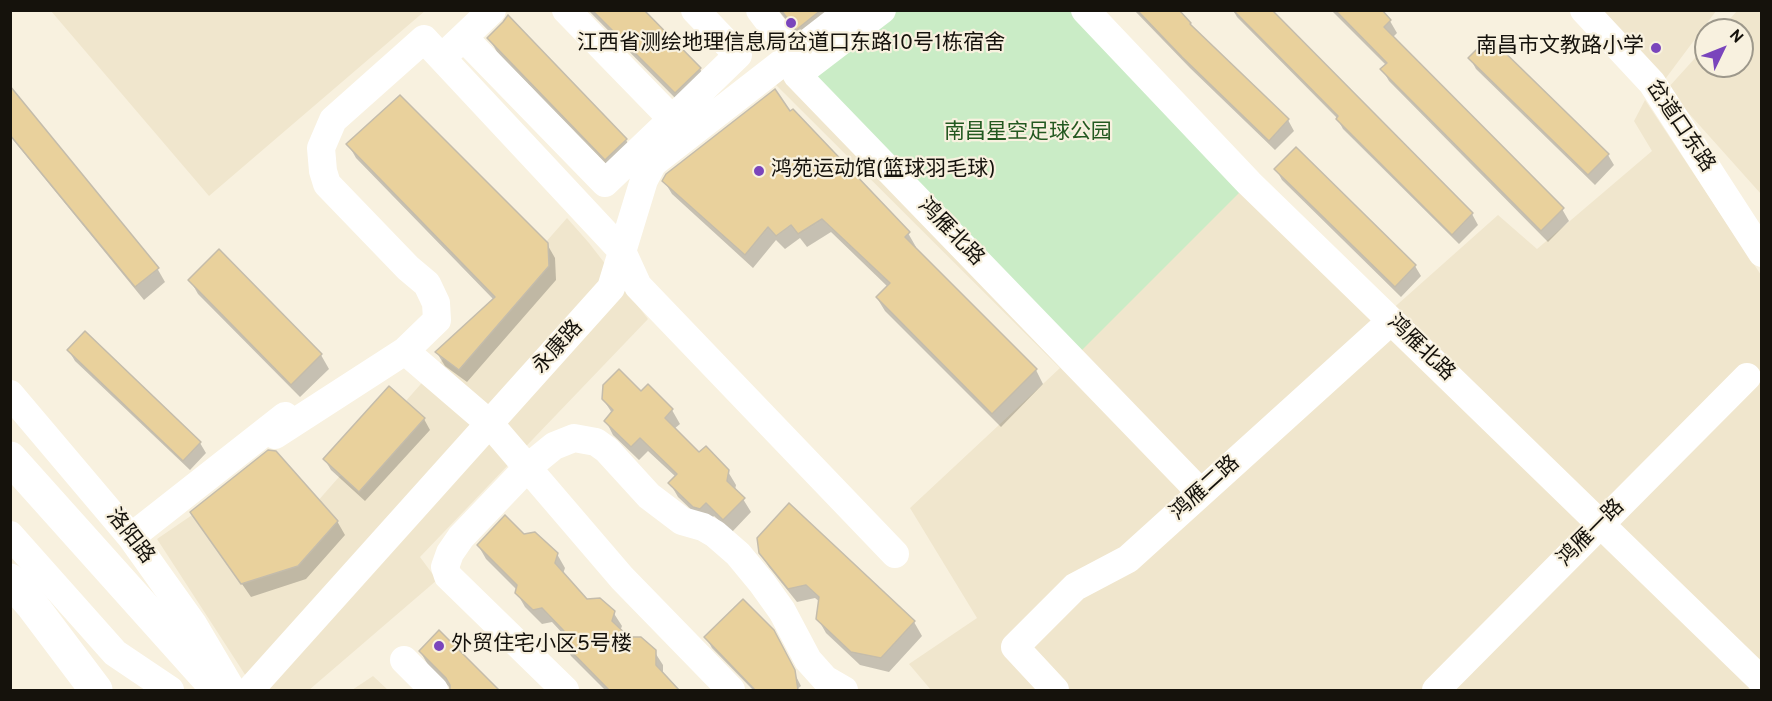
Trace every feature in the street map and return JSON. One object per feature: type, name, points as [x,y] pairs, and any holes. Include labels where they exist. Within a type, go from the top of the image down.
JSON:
[{"type":"main road","name":"洛阳路","points":[[10,458],[218,690]]},
{"type":"main road","points":[[10,490],[193,690]]},
{"type":"main road","points":[[10,580],[32,605],[96,690]]},
{"type":"street","points":[[275,435],[405,351],[437,320],[436,303],[427,285],[327,184],[323,171],[321,148],[333,120],[433,48],[464,38],[492,10]]},
{"type":"street","points":[[566,10],[672,119]]},
{"type":"street","points":[[464,38],[605,183],[738,55],[695,10]]},
{"type":"street","points":[[760,10],[794,55]]},
{"type":"street","name":"鸿雁北路","points":[[882,10],[797,75],[1201,493]]},
{"type":"street","name":"鸿雁北路","points":[[1085,10],[1249,183],[1761,681]]},
{"type":"street","name":"岔道口东路","points":[[1584,10],[1652,84],[1761,253]]},
{"type":"street","name":"永康路","points":[[250,690],[611,288],[644,180],[653,163],[794,55],[843,13]]},
{"type":"street","points":[[433,48],[622,250],[638,286],[895,554]]},
{"type":"street","name":"鸿雁二路","points":[[1056,690],[1015,647],[1075,587],[1128,559],[1391,321]]},
{"type":"street","points":[[131,537],[371,348]]},
{"type":"street","points":[[405,351],[490,424],[622,578],[731,690]]},
{"type":"street","name":"鸿雁一路","points":[[1436,690],[1747,377]]},
{"type":"street","name":"洛阳路","points":[[10,394],[131,537],[193,624],[232,690]]},
{"type":"street","points":[[565,690],[448,576],[445,567],[450,553],[461,537],[527,468],[554,446],[574,438],[596,442],[607,450],[649,496],[682,521],[703,526],[738,554],[782,611],[808,660],[825,679],[844,690]]},
{"type":"street","points":[[10,535],[115,653],[170,690]]},
{"type":"street","points":[[404,660],[434,690]]},
{"type":"shaded area","points":[[51,10],[426,10],[209,196],[51,11]]},
{"type":"shaded area","points":[[869,11],[1104,11],[1389,312],[1498,215],[1537,249],[1652,151],[1634,121],[1645,100],[1761,275],[1761,676],[1747,690],[931,690],[909,664],[977,618],[910,508],[1060,368],[775,84]]},
{"type":"shaded area","name":"南昌市文教路小学","points":[[1590,11],[1716,11],[1711,18],[1694,18],[1694,40],[1660,86]]},
{"type":"shaded area","points":[[1737,11],[1761,11],[1761,194],[1667,89],[1694,59],[1694,78],[1754,78],[1754,18],[1731,18]]},
{"type":"shaded area","points":[[567,218],[648,319],[420,557],[437,580],[309,690],[255,690],[157,539],[217,498],[265,561]]},
{"type":"shaded area","points":[[373,676],[388,690],[352,690]]},
{"type":"green space","name":"南昌星空足球公园","points":[[897,11],[1072,11],[1241,191],[1079,353],[810,77]]},
{"type":"building","points":[[592,10],[644,10],[701,68],[675,93]]},
{"type":"building","points":[[781,10],[821,10],[796,30]]},
{"type":"building","points":[[1137,10],[1179,10],[1190,24],[1289,119],[1269,141]]},
{"type":"building","points":[[1233,10],[1272,10],[1473,213],[1452,235],[1336,119],[1338,116]]},
{"type":"building","points":[[1335,10],[1382,10],[1391,20],[1384,27],[1564,208],[1541,231],[1380,69],[1387,63]]},
{"type":"building","points":[[508,15],[627,139],[605,160],[487,38]]},
{"type":"building","points":[[1489,37],[1609,154],[1588,175],[1468,58]]},
{"type":"building","points":[[10,86],[159,268],[135,287],[10,135]]},
{"type":"building","name":"鸿苑运动馆(篮球羽毛球)","points":[[775,89],[790,111],[793,109],[910,232],[905,237],[1037,369],[992,414],[876,297],[890,283],[822,219],[798,234],[791,225],[776,236],[768,227],[745,255],[662,181],[666,174]]},
{"type":"building","points":[[400,95],[548,243],[549,266],[459,370],[435,352],[495,297],[346,144]]},
{"type":"building","points":[[1296,147],[1416,265],[1395,287],[1274,169]]},
{"type":"building","points":[[219,249],[322,354],[291,385],[188,280]]},
{"type":"building","points":[[85,331],[201,442],[183,461],[67,350]]},
{"type":"building","points":[[619,369],[641,391],[648,384],[673,409],[665,418],[699,452],[706,446],[729,470],[727,481],[745,498],[723,520],[706,503],[700,509],[693,507],[668,483],[677,474],[640,438],[631,447],[604,421],[613,410],[602,399],[603,385]]},
{"type":"building","points":[[389,386],[425,418],[359,492],[323,459]]},
{"type":"building","points":[[268,450],[276,451],[338,521],[298,566],[241,584],[190,512]]},
{"type":"building","points":[[789,503],[915,621],[881,658],[851,652],[816,619],[819,597],[806,585],[788,589],[759,553],[757,538]]},
{"type":"building","points":[[505,515],[524,534],[535,532],[558,553],[555,563],[587,599],[600,598],[615,611],[612,621],[629,637],[641,637],[656,650],[656,665],[679,690],[609,690],[562,642],[564,631],[542,608],[533,610],[515,593],[517,585],[477,545]]},
{"type":"building","points":[[743,599],[774,630],[795,670],[798,690],[755,690],[704,637]]},
{"type":"building","name":"外贸住宅小区5号楼","points":[[439,630],[499,690],[450,690],[446,678],[419,651]]},
{"type":"place","name":"江西省测绘地理信息局岔道口东路10号1栋宿舍","points":[[791,23]]},
{"type":"place","name":"南昌市文教路小学","points":[[1656,48]]},
{"type":"place","name":"鸿苑运动馆(篮球羽毛球)","points":[[759,171]]},
{"type":"place","name":"外贸住宅小区5号楼","points":[[439,646]]}]
